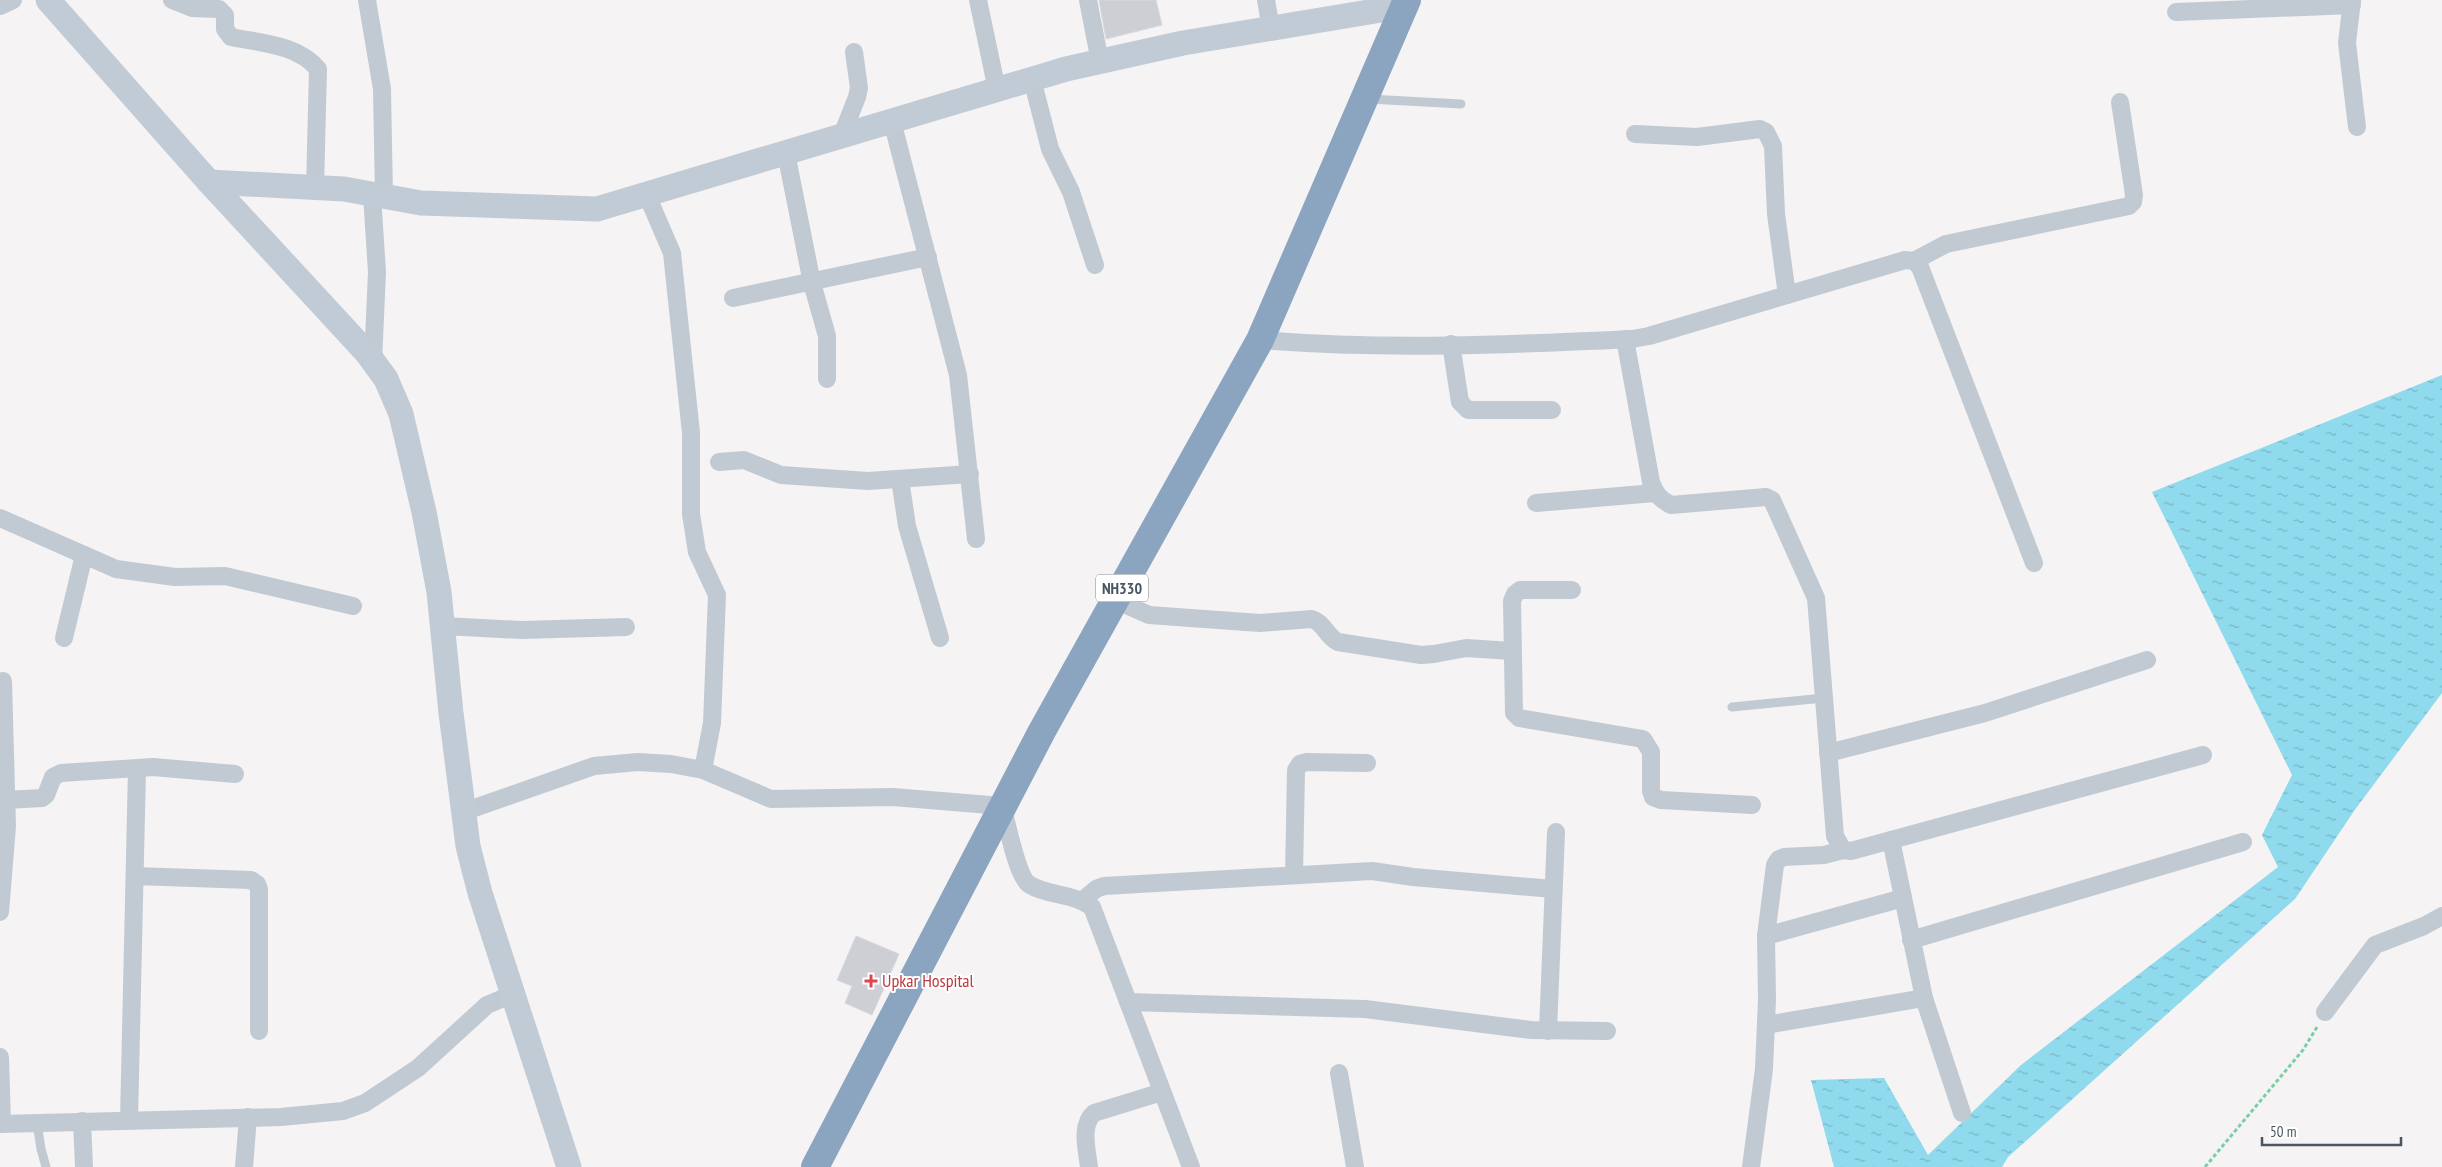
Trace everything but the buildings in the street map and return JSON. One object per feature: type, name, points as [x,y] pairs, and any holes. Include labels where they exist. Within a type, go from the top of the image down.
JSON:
[{"type":"highway","name":"NH330","points":[[815,1167],[1002,806],[1260,340],[1406,3]]},
{"type":"main road","points":[[51,1],[205,178],[374,362],[386,380],[401,414],[440,592],[468,846],[480,894],[569,1167]]},
{"type":"main road","points":[[205,178],[315,182],[344,189],[381,188],[421,203],[597,209],[647,196],[842,135],[1032,79],[1183,43],[1271,29],[1406,3]]},
{"type":"street","points":[[0,6],[13,0]]},
{"type":"street","points":[[172,0],[192,8],[218,9],[225,15],[225,29],[230,38],[286,48],[314,63],[318,68],[320,77],[315,182]]},
{"type":"street","points":[[366,0],[382,89],[381,188],[374,362]]},
{"type":"street","points":[[978,0],[996,90]]},
{"type":"street","points":[[1088,0],[1100,62]]},
{"type":"street","points":[[1266,0],[1271,29]]},
{"type":"street","points":[[2176,12],[2352,3],[2348,57],[2357,127]]},
{"type":"street","points":[[842,135],[859,88],[854,52]]},
{"type":"street","points":[[1032,79],[1050,149],[1071,192],[1095,265]]},
{"type":"street","points":[[1260,340],[1318,345],[1451,344],[1625,339],[1649,336],[1906,260],[1914,261],[1946,244],[2129,206],[2133,202],[2134,195],[2120,102]]},
{"type":"street","points":[[892,121],[958,375],[976,539]]},
{"type":"street","points":[[1635,134],[1686,138],[1760,129],[1766,132],[1773,146],[1776,214],[1787,295]]},
{"type":"street","points":[[786,153],[812,283],[827,336],[827,379]]},
{"type":"street","points":[[647,196],[672,252],[691,433],[691,514],[697,552],[717,595],[712,723],[703,770]]},
{"type":"street","points":[[733,298],[812,283],[928,257]]},
{"type":"street","points":[[1914,261],[1920,267],[2034,563]]},
{"type":"street","points":[[1625,339],[1655,493],[1661,500],[1672,505],[1766,497],[1772,500],[1816,598],[1835,836],[1843,850]]},
{"type":"street","points":[[1451,344],[1460,402],[1468,410],[1552,410]]},
{"type":"street","points":[[719,462],[744,460],[781,475],[868,481],[970,474]]},
{"type":"street","points":[[900,479],[907,526],[940,638]]},
{"type":"street","points":[[1536,504],[1655,493]]},
{"type":"street","points":[[0,518],[84,556],[116,568],[175,576],[231,577],[353,606]]},
{"type":"street","points":[[64,638],[84,556]]},
{"type":"street","points":[[1572,590],[1520,590],[1515,594],[1512,601],[1512,708],[1514,713],[1520,718],[1643,739],[1652,752],[1651,791],[1653,797],[1661,800],[1752,805]]},
{"type":"street","points":[[1115,600],[1150,616],[1260,623],[1312,619],[1319,621],[1331,639],[1338,642],[1421,654],[1434,654],[1466,648],[1512,650]]},
{"type":"street","points":[[443,626],[522,630],[626,627]]},
{"type":"street","points":[[1828,753],[1985,713],[2147,660]]},
{"type":"street","points":[[0,912],[6,800],[3,681]]},
{"type":"street","points":[[1751,1167],[1764,1069],[1766,936],[1775,865],[1779,859],[1824,855],[1843,850],[1851,852],[2203,755]]},
{"type":"street","points":[[463,812],[594,766],[638,762],[671,764],[703,770],[772,799],[893,797],[1002,806],[1021,874],[1029,885],[1083,900],[1092,906],[1191,1167]]},
{"type":"street","points":[[1294,876],[1296,770],[1300,764],[1307,762],[1367,763]]},
{"type":"street","points":[[6,800],[42,798],[46,795],[53,777],[62,773],[167,767],[235,774]]},
{"type":"street","points":[[129,1120],[137,768]]},
{"type":"street","points":[[1548,1031],[1556,832]]},
{"type":"street","points":[[1891,840],[1924,998],[1962,1113]]},
{"type":"street","points":[[1911,940],[2242,842]]},
{"type":"street","points":[[1083,900],[1096,889],[1104,886],[1382,871],[1421,878],[1553,889]]},
{"type":"street","points":[[135,876],[251,880],[257,884],[259,889],[259,1031]]},
{"type":"street","points":[[1766,936],[1903,898]]},
{"type":"street","points":[[2325,1012],[2375,945],[2424,926],[2442,916]]},
{"type":"street","points":[[0,1056],[1,1124],[248,1117],[343,1111],[365,1103],[418,1068],[487,1006],[513,994]]},
{"type":"street","points":[[1766,1026],[1924,998]]},
{"type":"street","points":[[1128,1002],[1365,1009],[1531,1030],[1607,1031]]},
{"type":"street","points":[[1339,1073],[1355,1167]]},
{"type":"street","points":[[1089,1167],[1087,1118],[1094,1112],[1162,1092]]},
{"type":"street","points":[[244,1167],[248,1117]]},
{"type":"street","points":[[82,1121],[84,1167]]},
{"type":"lane","points":[[1364,99],[1460,104]]},
{"type":"lane","points":[[1732,707],[1824,698]]},
{"type":"lane","points":[[37,1123],[46,1167]]},
{"type":"path","points":[[2205,1167],[2302,1050],[2325,1012]]},
{"type":"water","points":[[2442,375],[2442,693],[2354,811],[2295,899],[2008,1157],[2002,1167],[1834,1167],[1811,1080],[1884,1078],[1928,1155],[2021,1065],[2278,867],[2262,835],[2292,775],[2152,492]]},
{"type":"place","name":"Upkar Hospital","points":[[871,981]]}]
